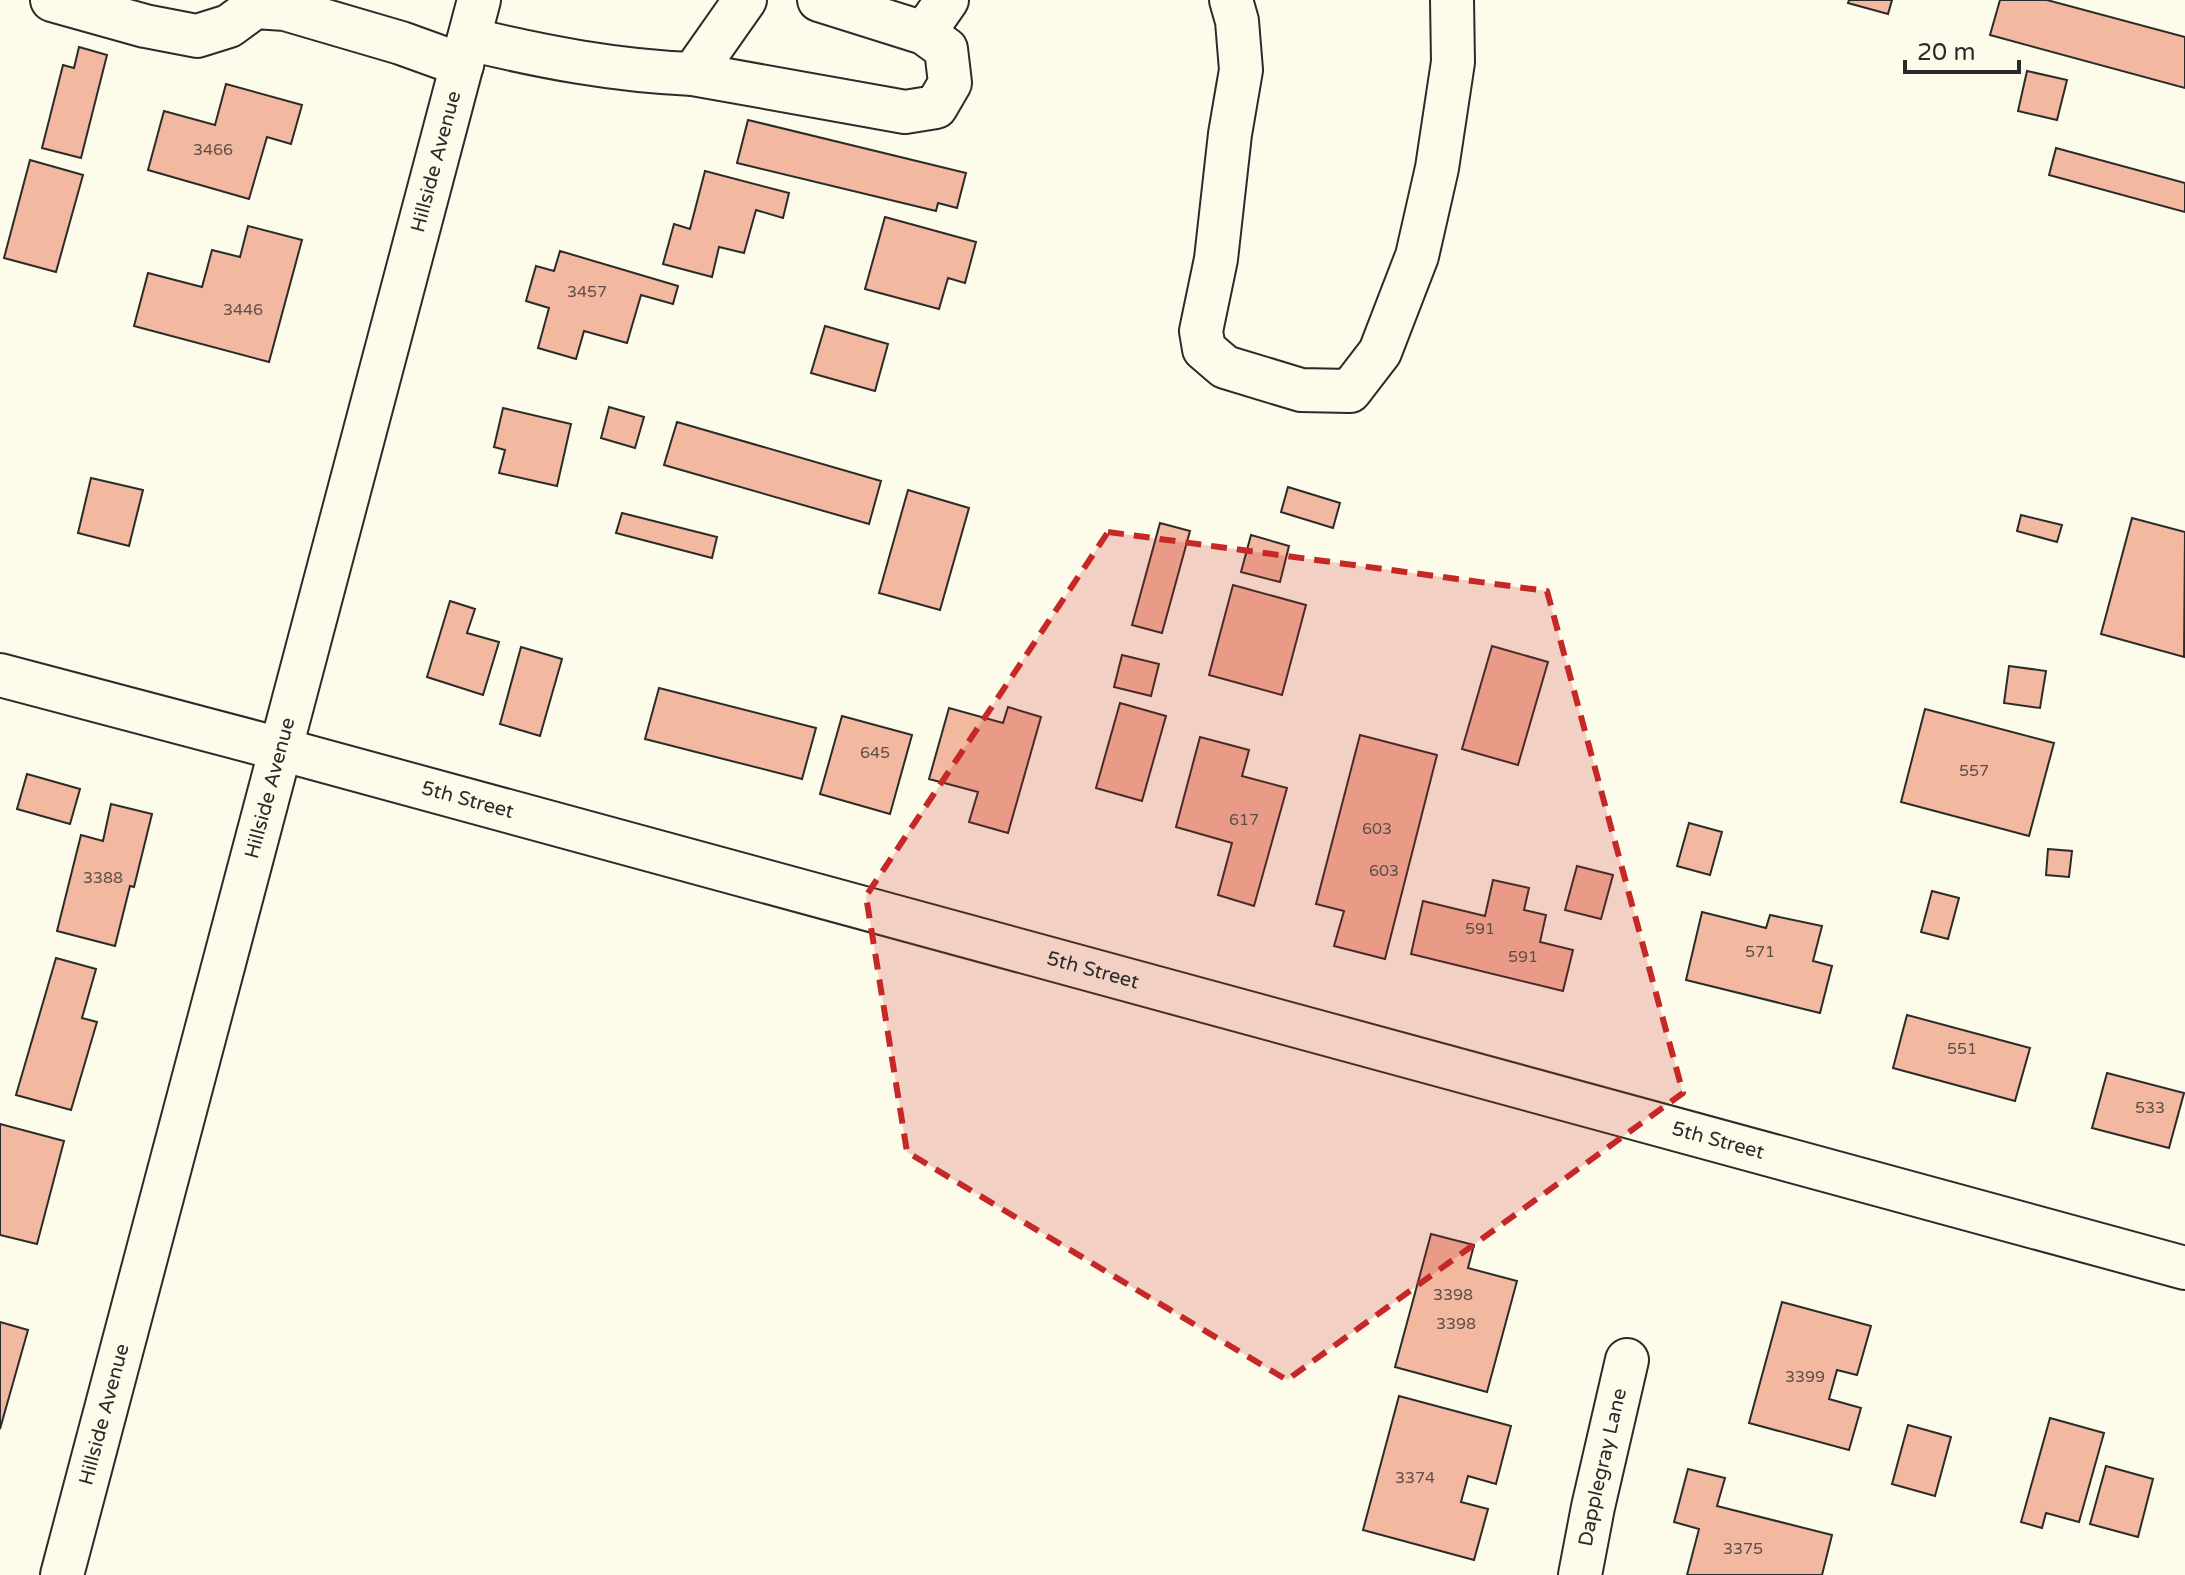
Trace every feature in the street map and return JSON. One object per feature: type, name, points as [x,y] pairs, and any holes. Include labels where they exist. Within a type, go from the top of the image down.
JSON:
[{"type":"street","points":[[52,0],[145,26],[197,36],[229,26],[255,7],[285,9],[401,43],[470,35],[531,54],[594,66],[693,74],[905,112],[936,107],[950,83],[946,49],[935,17],[819,0]]},
{"type":"street","points":[[693,74],[745,0]]},
{"type":"street","points":[[1231,0],[1237,21],[1241,70],[1230,134],[1216,259],[1201,331],[1204,349],[1225,367],[1301,390],[1338,391],[1350,391],[1380,352],[1417,256],[1437,168],[1453,62],[1452,0]]},
{"type":"street","name":"Hillside Avenue","points":[[62,1575],[470,35]]},
{"type":"street","name":"5th Street","points":[[0,675],[2185,1268]]},
{"type":"street","name":"Dapplegray Lane","points":[[1580,1575],[1627,1360]]},
{"type":"highlighted area","points":[[1108,532],[1547,591],[1683,1093],[1287,1380],[907,1152],[866,896]]},
{"type":"building","points":[[1849,0],[1892,0],[1888,14],[1848,3]]},
{"type":"building","points":[[2000,0],[2047,0],[2185,37],[2185,88],[1990,35]]},
{"type":"building","points":[[79,47],[107,55],[81,158],[42,148],[63,65],[74,68]]},
{"type":"building","points":[[2027,71],[2067,80],[2057,120],[2018,111]]},
{"type":"building","points":[[226,84],[302,105],[291,144],[267,137],[249,199],[148,170],[164,111],[215,125]]},
{"type":"building","points":[[748,120],[966,173],[957,208],[938,203],[936,211],[737,163]]},
{"type":"building","points":[[2056,148],[2185,183],[2185,212],[2049,175]]},
{"type":"building","points":[[30,160],[83,175],[56,272],[4,258]]},
{"type":"building","points":[[705,171],[789,193],[783,218],[756,210],[744,253],[719,247],[712,277],[663,264],[674,224],[690,229]]},
{"type":"building","points":[[885,217],[976,242],[965,283],[948,278],[939,309],[865,289]]},
{"type":"building","points":[[248,226],[302,240],[269,362],[134,326],[148,273],[202,287],[212,250],[240,257]]},
{"type":"building","points":[[560,251],[678,286],[673,304],[641,295],[627,343],[584,331],[576,359],[538,348],[549,308],[526,301],[536,266],[554,271]]},
{"type":"building","points":[[825,326],[888,344],[875,391],[811,373]]},
{"type":"building","points":[[609,407],[644,417],[635,448],[601,438]]},
{"type":"building","points":[[503,408],[571,424],[557,486],[499,473],[505,450],[494,447]]},
{"type":"building","points":[[677,422],[881,481],[869,524],[664,465]]},
{"type":"building","points":[[91,478],[143,490],[129,546],[78,533]]},
{"type":"building","points":[[1288,487],[1340,503],[1333,528],[1281,512]]},
{"type":"building","points":[[908,490],[969,508],[940,610],[879,593]]},
{"type":"building","points":[[622,513],[717,537],[712,558],[616,533]]},
{"type":"building","points":[[2021,515],[2062,525],[2057,542],[2017,531]]},
{"type":"building","points":[[2132,518],[2185,532],[2184,657],[2101,634]]},
{"type":"building","points":[[1160,523],[1190,531],[1162,633],[1132,625]]},
{"type":"building","points":[[1251,535],[1289,546],[1280,582],[1241,572]]},
{"type":"building","points":[[1233,585],[1306,605],[1282,695],[1209,675]]},
{"type":"building","points":[[450,601],[475,609],[467,633],[499,642],[483,695],[427,677]]},
{"type":"building","points":[[1492,646],[1548,662],[1518,765],[1462,749]]},
{"type":"building","points":[[521,647],[562,659],[540,736],[500,724]]},
{"type":"building","points":[[1122,655],[1159,664],[1151,696],[1114,687]]},
{"type":"building","points":[[2009,666],[2046,671],[2040,708],[2004,703]]},
{"type":"building","points":[[659,688],[816,728],[802,779],[645,739]]},
{"type":"building","points":[[1120,703],[1166,716],[1142,801],[1096,788]]},
{"type":"building","points":[[1008,707],[1041,717],[1008,833],[969,822],[978,792],[929,779],[949,708],[1003,723]]},
{"type":"building","points":[[1925,709],[2054,743],[2029,836],[1901,802]]},
{"type":"building","points":[[842,716],[912,735],[890,814],[820,794]]},
{"type":"building","points":[[1360,735],[1437,755],[1385,959],[1334,946],[1344,911],[1316,904]]},
{"type":"building","points":[[1200,737],[1249,750],[1242,776],[1287,788],[1254,906],[1218,895],[1232,843],[1176,827]]},
{"type":"building","points":[[27,774],[80,789],[70,824],[17,809]]},
{"type":"building","points":[[111,804],[152,814],[115,946],[57,931],[81,835],[103,841]]},
{"type":"building","points":[[1689,823],[1722,832],[1710,875],[1677,866]]},
{"type":"building","points":[[2048,849],[2072,851],[2069,877],[2046,875]]},
{"type":"building","points":[[1577,866],[1613,875],[1601,919],[1565,910]]},
{"type":"building","points":[[1493,880],[1529,888],[1524,910],[1546,915],[1540,942],[1573,950],[1563,991],[1411,954],[1423,901],[1485,916]]},
{"type":"building","points":[[1932,891],[1959,898],[1948,939],[1921,932]]},
{"type":"building","points":[[1702,912],[1766,928],[1770,915],[1822,926],[1813,961],[1832,966],[1820,1013],[1686,980]]},
{"type":"building","points":[[56,958],[96,969],[82,1018],[97,1022],[71,1110],[16,1095]]},
{"type":"building","points":[[1907,1015],[2030,1048],[2015,1101],[1893,1068]]},
{"type":"building","points":[[2107,1073],[2184,1093],[2169,1148],[2092,1128]]},
{"type":"building","points":[[0,1124],[64,1141],[37,1244],[0,1235]]},
{"type":"building","points":[[1431,1234],[1474,1245],[1468,1268],[1517,1281],[1487,1392],[1395,1367]]},
{"type":"building","points":[[1782,1302],[1871,1326],[1857,1375],[1837,1370],[1829,1399],[1861,1408],[1849,1450],[1749,1423]]},
{"type":"building","points":[[0,1322],[28,1330],[0,1429]]},
{"type":"building","points":[[1399,1396],[1511,1426],[1496,1484],[1468,1476],[1461,1502],[1488,1509],[1474,1560],[1363,1530]]},
{"type":"building","points":[[2050,1418],[2104,1433],[2079,1522],[2046,1513],[2042,1528],[2021,1522]]},
{"type":"building","points":[[1908,1425],[1951,1437],[1935,1496],[1892,1484]]},
{"type":"building","points":[[2106,1466],[2153,1479],[2138,1537],[2090,1524]]},
{"type":"building","points":[[1688,1469],[1725,1478],[1717,1506],[1832,1535],[1822,1575],[1687,1575],[1699,1529],[1674,1522]]}]
